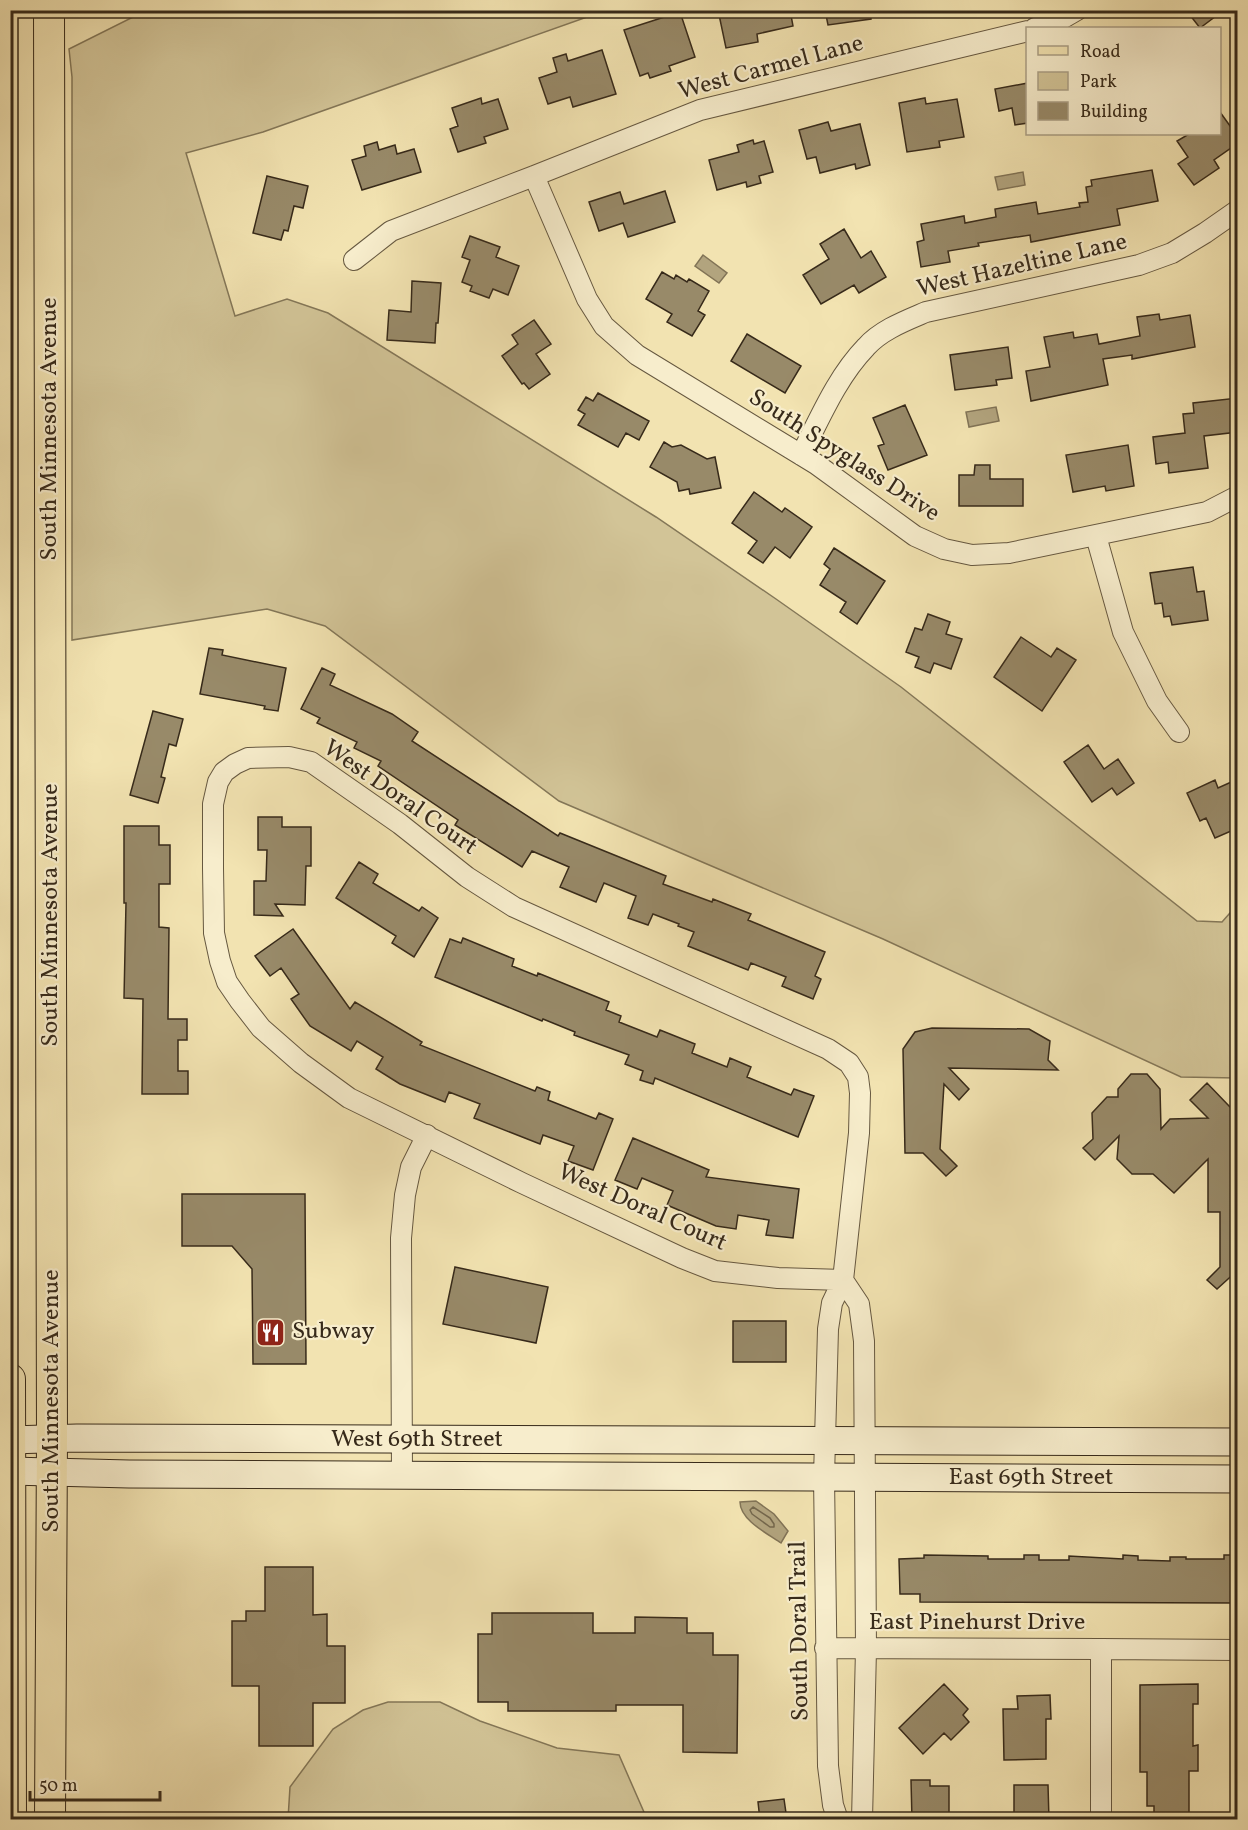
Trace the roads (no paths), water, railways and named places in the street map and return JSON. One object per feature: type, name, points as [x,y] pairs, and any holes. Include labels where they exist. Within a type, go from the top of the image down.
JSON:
[{"type":"main road","name":"South Minnesota Avenue","points":[[49,10],[52,1438],[50,1820]]},
{"type":"main road","name":"South Minnesota Avenue","points":[[10,1379],[11,1820]]},
{"type":"main road","name":"West 69th Street","points":[[10,1440],[52,1438],[824,1441]]},
{"type":"main road","name":"East 69th Street","points":[[824,1441],[1238,1442]]},
{"type":"main road","name":"West 69th Street","points":[[11,1471],[824,1477]]},
{"type":"main road","name":"East 69th Street","points":[[824,1477],[1238,1479]]},
{"type":"street","points":[[1038,27],[1058,21],[1077,10]]},
{"type":"street","name":"West Carmel Lane","points":[[354,260],[391,231],[700,110],[1026,31]]},
{"type":"street","name":"South Spyglass Drive","points":[[534,176],[587,299],[604,326],[637,355],[801,454],[915,536],[944,549],[972,555],[1009,553],[1207,512],[1238,495]]},
{"type":"street","name":"West Hazeltine Lane","points":[[801,454],[841,377],[867,345],[897,325],[926,312],[1139,265],[1172,253],[1238,210]]},
{"type":"street","points":[[1096,536],[1123,632],[1157,701],[1179,732]]},
{"type":"street","name":"West Doral Court","points":[[843,1280],[778,1278],[715,1271],[682,1258],[522,1183],[350,1098],[301,1063],[261,1028],[227,982],[220,961],[214,933],[213,804],[218,782],[224,772],[248,758],[270,756],[311,762],[400,824],[467,877],[514,907],[828,1049],[849,1062]]},
{"type":"street","name":"South Doral Trail","points":[[838,1820],[833,1805],[828,1766],[824,1441],[828,1329],[832,1303],[843,1280],[859,1132],[858,1077],[849,1062]]},
{"type":"street","points":[[402,1474],[401,1238],[405,1195],[411,1167],[427,1135]]},
{"type":"street","points":[[843,1280],[859,1304],[864,1341],[867,1649],[862,1820]]},
{"type":"street","name":"East Pinehurst Drive","points":[[825,1648],[1101,1649],[1101,1820]]},
{"type":"street","points":[[1101,1649],[1238,1650]]},
{"type":"water","points":[[1023,172],[1025,185],[998,190],[995,177]]},
{"type":"water","points":[[703,255],[727,273],[719,283],[695,266]]},
{"type":"water","points":[[996,407],[999,421],[969,427],[966,412]]},
{"type":"water","points":[[756,1501],[774,1514],[788,1531],[781,1543],[750,1521],[741,1509],[740,1502]]},
{"type":"place","name":"Subway","points":[[271,1332]]}]
